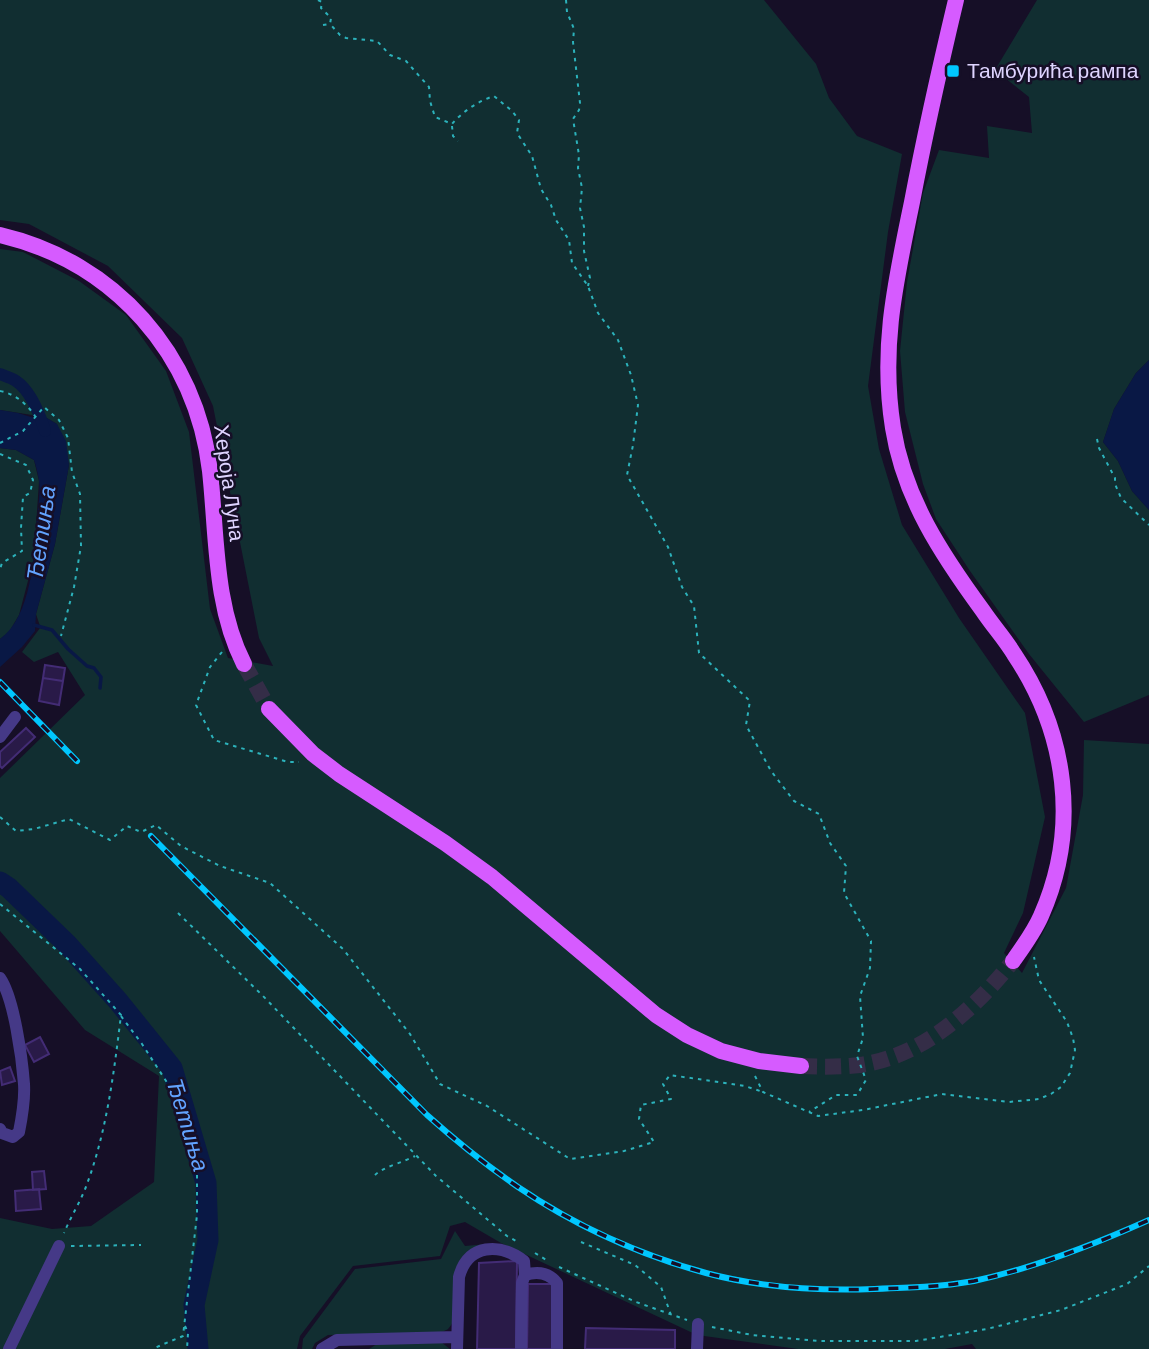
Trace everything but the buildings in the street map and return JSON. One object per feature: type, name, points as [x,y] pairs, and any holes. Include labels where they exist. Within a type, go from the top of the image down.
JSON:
[{"type":"main road","points":[[956,0],[894,293],[889,326],[889,385],[898,450],[921,514],[944,557],[1022,666],[1054,735],[1063,795],[1064,827],[1061,846],[1056,872],[1040,919],[1013,961]]},
{"type":"main road","name":"Хероја Луна","points":[[0,235],[50,252],[94,276],[133,307],[173,358],[189,390],[206,450],[221,587],[232,637],[244,664]]},
{"type":"main road","points":[[269,709],[313,754],[492,877],[656,1015],[721,1051],[749,1059],[801,1066]]},
{"type":"street","points":[[0,737],[15,717]]},
{"type":"street","points":[[0,978],[11,1005],[24,1086],[19,1132],[13,1137],[2,1133],[0,1129]]},
{"type":"street","points":[[9,1349],[59,1246]]},
{"type":"street","points":[[322,1349],[337,1340],[457,1343],[461,1267],[468,1258],[481,1250],[496,1249],[512,1253],[524,1261],[526,1275],[522,1283],[521,1349]]},
{"type":"street","points":[[526,1275],[535,1272],[552,1276],[557,1283],[556,1349]]},
{"type":"street","points":[[697,1349],[698,1324]]},
{"type":"path","points":[[318,0],[322,2],[321,8],[331,18],[330,24]]},
{"type":"path","points":[[566,0],[567,12],[574,29],[580,103],[573,120],[582,188],[580,208],[584,227],[584,251],[590,278],[588,286]]},
{"type":"path","points":[[323,26],[330,24]]},
{"type":"path","points":[[330,24],[346,38],[377,41],[390,55],[406,61],[429,87],[435,117],[452,124]]},
{"type":"path","points":[[458,141],[453,136],[452,124],[461,113],[482,100],[494,96],[519,120],[517,133],[532,156],[541,189],[569,240],[572,263],[588,286],[598,313],[618,340],[631,375],[638,405],[627,475],[668,547],[682,587],[694,606],[699,653],[750,701],[746,725],[771,771],[794,801],[819,814],[830,844],[846,866],[844,893],[871,941],[870,968],[860,996],[863,1038],[857,1056],[866,1080],[857,1095],[836,1095],[810,1112]]},
{"type":"path","points":[[0,391],[9,393],[27,405],[36,416]]},
{"type":"path","points":[[0,443],[23,431],[44,407],[59,420],[68,438],[72,472],[80,494],[81,546],[61,636]]},
{"type":"path","points":[[1097,439],[1121,498],[1149,525]]},
{"type":"path","points":[[0,454],[26,465],[33,480],[30,493],[23,497],[22,551],[2,563],[0,569]]},
{"type":"path","points":[[232,637],[210,667],[196,705],[214,740],[288,762],[299,762]]},
{"type":"path","points":[[0,817],[16,831],[69,819],[110,840],[127,825],[141,832],[156,825],[181,846],[220,866],[270,883],[343,949],[410,1034],[440,1084],[487,1106],[570,1158],[624,1151],[654,1142],[639,1119],[641,1105],[671,1099],[663,1084],[670,1075],[745,1086],[818,1115],[863,1110],[942,1094],[1009,1102],[1039,1099],[1056,1091],[1065,1082],[1073,1064],[1075,1050],[1067,1022],[1039,980],[1033,953],[1025,944]]},
{"type":"path","points":[[0,904],[80,969],[121,1016],[168,1084],[197,1169],[197,1215],[183,1336],[152,1349]]},
{"type":"path","points":[[178,913],[263,996],[436,1176],[518,1243]]},
{"type":"path","points":[[121,1016],[114,1075],[98,1149],[87,1186],[59,1246],[141,1245]]},
{"type":"path","points":[[749,1059],[763,1092]]},
{"type":"path","points":[[374,1175],[416,1156]]},
{"type":"path","points":[[581,1242],[635,1265],[661,1287],[671,1315]]},
{"type":"path","points":[[530,1250],[636,1302],[698,1324],[752,1335],[820,1341],[916,1340],[987,1329],[1061,1310],[1127,1284],[1149,1266]]},
{"type":"path","points":[[184,1324],[188,1333],[187,1349]]},
{"type":"green space","points":[[0,0],[764,0],[816,64],[829,98],[857,136],[902,154],[888,232],[868,386],[879,449],[902,525],[959,618],[1025,713],[1045,817],[1023,913],[1004,953],[1022,973],[1066,888],[1083,795],[1084,740],[1149,744],[1149,1349],[976,1349],[972,1344],[945,1349],[798,1349],[697,1335],[501,1243],[465,1222],[450,1226],[440,1256],[353,1266],[300,1336],[297,1349],[0,1349],[0,1218],[52,1229],[91,1226],[154,1182],[159,1076],[85,1030],[0,931],[0,778],[85,695],[58,652],[34,662],[22,652],[40,628],[45,629],[40,626],[36,614],[55,544],[69,465],[57,424],[45,417],[0,410],[0,249],[23,252],[79,281],[126,315],[166,371],[189,432],[210,609],[228,658],[273,666],[259,638],[213,406],[182,338],[108,266],[29,224],[0,220]]},
{"type":"green space","points":[[1037,0],[1149,0],[1149,360],[1136,373],[1114,409],[1103,442],[1118,461],[1132,491],[1149,510],[1149,695],[1084,722],[1029,654],[936,519],[923,484],[905,412],[900,351],[907,282],[923,193],[939,150],[989,158],[987,126],[1032,133],[1029,97],[995,70]]},
{"type":"green space","points":[[0,448],[16,450],[34,460],[39,481],[34,558],[19,615],[9,632],[0,639]]},
{"type":"green space","points":[[455,1231],[465,1246],[487,1244],[467,1252],[460,1260],[456,1271],[454,1314],[448,1329],[438,1333],[328,1335],[315,1343],[312,1349],[302,1349],[303,1339],[355,1269],[441,1259]]},
{"type":"green space","points":[[441,1342],[450,1349],[369,1349],[377,1344]]},
{"type":"water","points":[[1149,360],[1149,510],[1132,491],[1118,461],[1103,442],[1114,409],[1136,373]]},
{"type":"water","points":[[0,410],[34,418],[45,417],[57,424],[66,441],[69,465],[55,544],[36,614],[35,631],[0,667],[0,639],[11,629],[19,616],[29,584],[40,490],[34,460],[16,450],[0,448]]},
{"type":"waterway","points":[[0,374],[14,380],[26,391],[38,411],[45,431]]},
{"type":"waterway","points":[[34,625],[52,630],[68,649],[87,666],[94,668],[101,677],[100,688]]},
{"type":"waterway","name":"Ђетиња","points":[[0,882],[67,944],[172,1068],[206,1183],[208,1240],[194,1305],[198,1349]]},
{"type":"tunnel","points":[[244,664],[269,709]]},
{"type":"tunnel","points":[[801,1066],[860,1065],[905,1052],[946,1028],[964,1013],[1013,961]]},
{"type":"railway","points":[[0,682],[77,761]]},
{"type":"railway","points":[[151,836],[427,1115],[449,1134],[539,1201],[608,1238],[657,1257],[706,1273],[768,1285],[832,1289],[924,1287],[974,1281],[1019,1270],[1085,1247],[1149,1220]]},
{"type":"place","name":"Тамбурића рампа","points":[[953,71]]}]
